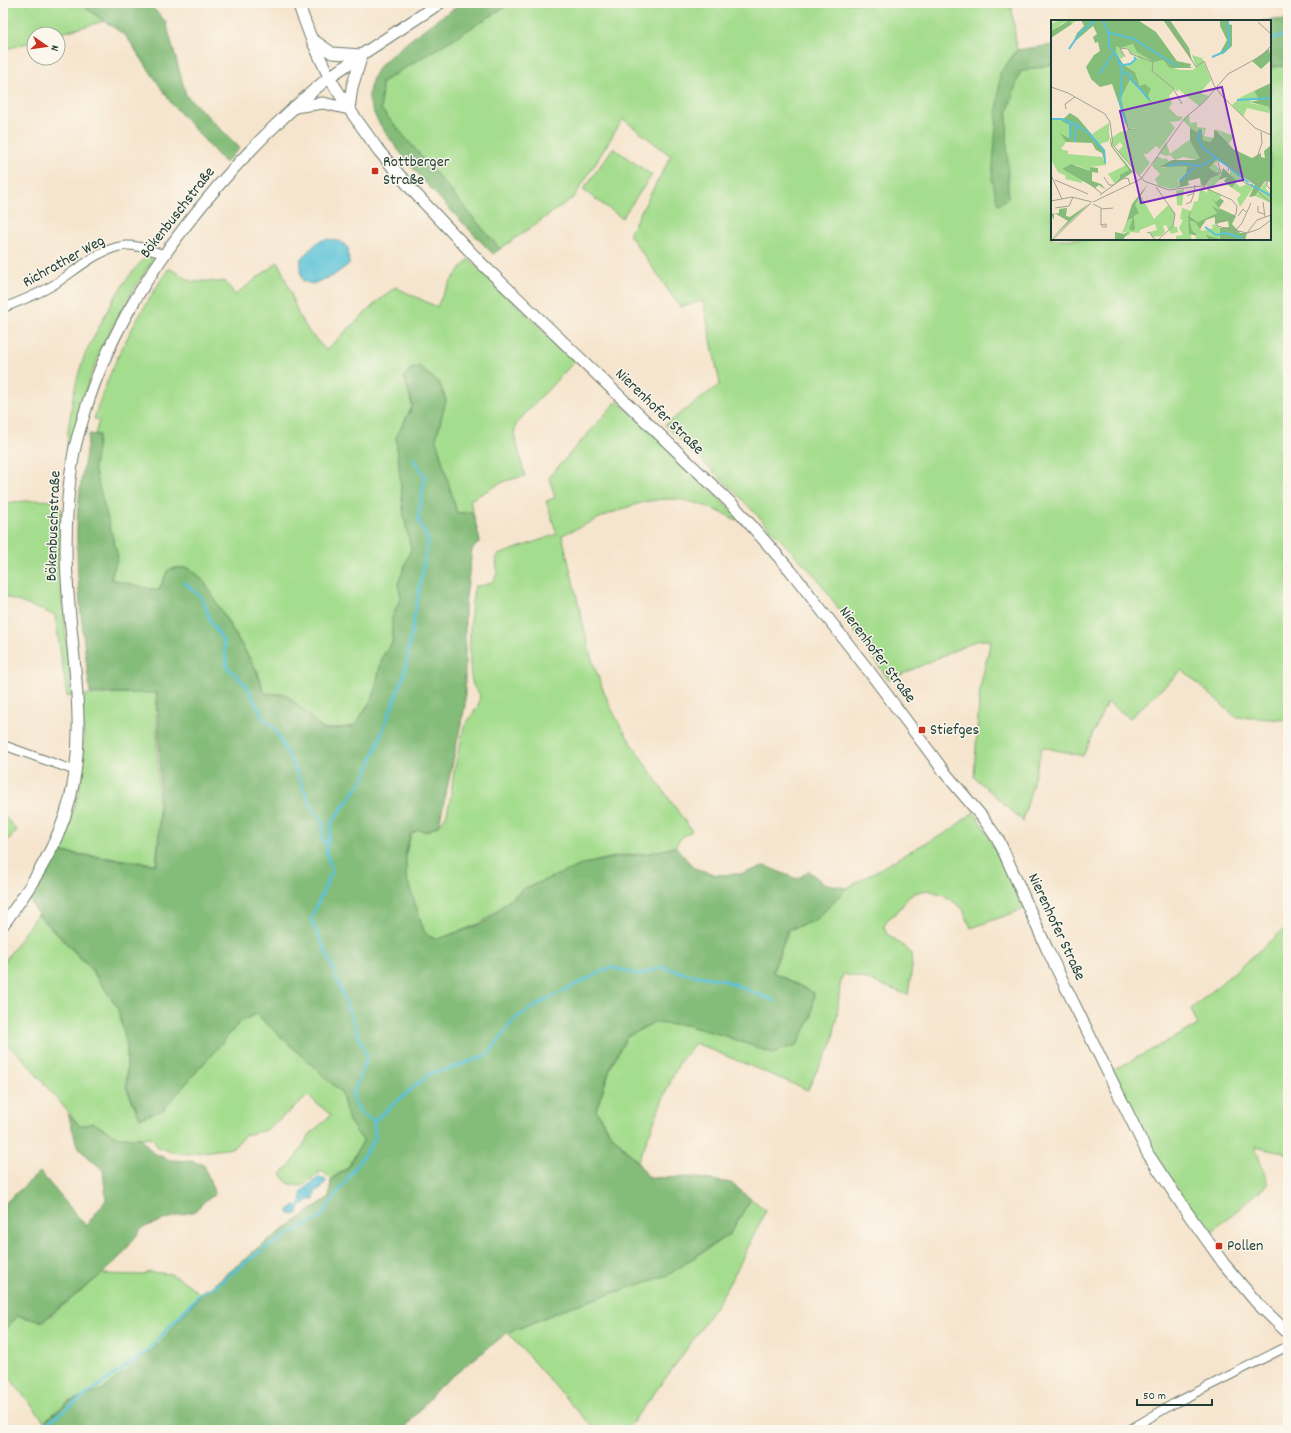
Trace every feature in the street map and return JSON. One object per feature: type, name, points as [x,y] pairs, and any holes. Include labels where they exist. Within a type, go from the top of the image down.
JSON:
[{"type":"street","name":"Nierenhofer Straße","points":[[298,3],[311,38],[329,77],[385,157],[414,191],[482,264],[736,508],[791,571],[869,671],[946,774],[983,818],[999,841],[1047,950],[1148,1154],[1224,1264],[1258,1303],[1288,1333]]},
{"type":"street","points":[[329,77],[440,3]]},
{"type":"street","points":[[311,38],[332,52],[362,55]]},
{"type":"street","points":[[294,107],[323,103],[350,109],[352,87],[362,55]]},
{"type":"street","name":"Bökenbuschstraße","points":[[3,925],[22,899],[51,849],[66,814],[76,771],[77,688],[66,552],[69,488],[73,456],[96,377],[111,342],[128,310],[163,254],[200,207],[235,167],[294,107],[329,77]]},
{"type":"street","name":"Richrather Weg","points":[[3,308],[30,298],[94,258],[121,246],[133,246],[163,254]]},
{"type":"street","points":[[3,744],[76,771]]},
{"type":"street","points":[[1129,1430],[1173,1404],[1288,1346]]},
{"type":"green space","points":[[3,3],[79,3],[104,21],[66,32],[66,26],[26,26],[26,43],[3,50]]},
{"type":"green space","points":[[79,3],[148,3],[166,22],[186,95],[240,148],[225,163],[172,104],[126,36]]},
{"type":"green space","points":[[464,3],[512,3],[382,82],[381,109],[500,249],[493,254],[442,201],[401,153],[384,131],[373,111],[369,96],[370,86],[374,75],[384,61],[430,24]]},
{"type":"green space","points":[[512,3],[1011,3],[1017,50],[1000,74],[1008,198],[1007,114],[1020,72],[1051,64],[1051,240],[1271,240],[1271,67],[1288,66],[1288,720],[1236,717],[1182,670],[1130,718],[1107,702],[1083,756],[1042,747],[1023,821],[974,777],[980,687],[991,640],[978,640],[889,680],[817,578],[737,494],[665,425],[720,384],[703,301],[680,307],[629,234],[671,156],[623,119],[574,197],[500,249],[381,109],[382,82]]},
{"type":"green space","points":[[1288,19],[1288,66],[1271,67],[1271,20]]},
{"type":"green space","points":[[1051,45],[1051,64],[1020,72],[1007,114],[1008,198],[998,205],[992,179],[1000,73],[1017,50]]},
{"type":"green space","points":[[613,148],[652,175],[622,218],[583,190]]},
{"type":"green space","points":[[149,254],[153,260],[120,313],[97,360],[80,410],[67,463],[71,409],[84,357],[118,292],[132,272]]},
{"type":"green space","points":[[469,259],[575,361],[516,425],[514,434],[525,476],[505,481],[470,500],[473,512],[457,513],[436,439],[446,400],[440,384],[419,366],[409,370],[404,377],[412,406],[396,438],[404,518],[411,549],[398,584],[401,597],[392,618],[392,642],[382,657],[373,697],[354,726],[323,729],[286,694],[264,693],[258,672],[205,583],[193,570],[181,567],[168,570],[158,591],[111,579],[118,557],[94,468],[99,435],[95,435],[99,420],[94,419],[108,379],[126,340],[146,304],[169,268],[192,282],[225,281],[235,295],[278,262],[298,314],[309,332],[326,350],[395,287],[437,307],[443,293],[459,270]]},
{"type":"green space","points":[[419,367],[440,384],[446,400],[436,439],[457,513],[473,512],[480,541],[472,550],[465,605],[465,706],[439,825],[427,831],[418,830],[410,834],[406,852],[406,876],[424,931],[430,937],[438,939],[482,924],[523,889],[584,864],[676,847],[694,868],[717,875],[741,874],[765,866],[797,879],[809,871],[823,883],[847,888],[816,920],[788,929],[772,972],[814,993],[812,1016],[797,1045],[772,1053],[722,1035],[686,1025],[652,1023],[627,1037],[612,1063],[596,1110],[609,1132],[638,1163],[649,1178],[692,1177],[731,1183],[751,1199],[730,1233],[668,1275],[570,1307],[507,1333],[439,1387],[403,1430],[40,1430],[44,1422],[69,1402],[104,1389],[156,1347],[201,1295],[262,1245],[329,1197],[331,1180],[348,1168],[363,1141],[349,1121],[341,1092],[256,1014],[240,1022],[163,1110],[140,1118],[127,1088],[127,1045],[117,1006],[90,967],[37,913],[29,898],[57,852],[157,865],[160,822],[160,779],[157,693],[90,693],[81,613],[77,552],[78,507],[89,434],[99,435],[94,468],[118,557],[110,579],[159,591],[168,570],[185,568],[193,571],[205,583],[257,672],[264,693],[286,695],[324,730],[354,727],[374,696],[382,657],[393,642],[392,618],[401,597],[398,584],[411,549],[404,517],[396,437],[413,406],[405,377],[410,370]]},
{"type":"green space","points":[[617,401],[665,445],[739,518],[736,520],[714,509],[689,501],[672,499],[658,500],[644,502],[616,511],[562,535],[591,657],[608,700],[620,725],[637,752],[692,831],[685,835],[676,846],[650,853],[618,856],[584,864],[523,889],[481,923],[438,939],[430,937],[424,931],[406,876],[406,853],[411,835],[418,830],[428,832],[439,825],[446,816],[464,727],[478,706],[480,695],[473,685],[470,666],[470,636],[475,586],[493,581],[497,571],[496,561],[498,555],[557,534],[546,501],[555,498],[549,477]]},
{"type":"green space","points":[[37,500],[53,501],[61,508],[63,602],[72,696],[67,697],[55,615],[3,596],[3,503]]},
{"type":"green space","points":[[156,692],[159,830],[156,864],[57,851],[73,810],[82,773],[82,695]]},
{"type":"green space","points":[[974,812],[984,827],[1024,909],[971,928],[963,909],[944,895],[928,890],[910,895],[899,910],[887,920],[884,926],[886,933],[911,953],[912,967],[908,995],[866,979],[843,974],[840,985],[832,1044],[808,1090],[695,1043],[679,1063],[638,1162],[610,1132],[596,1110],[612,1064],[627,1037],[653,1023],[685,1025],[722,1035],[772,1053],[797,1045],[812,1016],[814,993],[773,972],[789,930],[816,920],[847,888],[916,848],[946,833]]},
{"type":"green space","points":[[3,814],[17,831],[3,845]]},
{"type":"green space","points":[[37,914],[89,967],[117,1006],[127,1045],[126,1088],[140,1118],[163,1110],[240,1022],[256,1014],[341,1092],[349,1121],[363,1141],[348,1167],[331,1179],[322,1171],[301,1186],[289,1184],[281,1174],[292,1163],[311,1133],[331,1115],[308,1096],[266,1130],[245,1135],[233,1148],[188,1154],[171,1152],[158,1147],[152,1137],[118,1137],[93,1123],[80,1126],[19,1054],[3,1042],[3,964]]},
{"type":"green space","points":[[1288,926],[1288,1154],[1255,1147],[1268,1184],[1209,1234],[1152,1152],[1112,1071],[1198,1025],[1191,1009]]},
{"type":"green space","points":[[68,1114],[80,1126],[93,1123],[118,1137],[141,1138],[153,1153],[170,1160],[191,1161],[204,1165],[215,1195],[206,1200],[195,1211],[166,1219],[142,1228],[122,1255],[102,1274],[42,1321],[18,1316],[3,1331],[3,1205],[40,1172],[86,1226],[106,1200],[103,1170],[78,1148]]},
{"type":"green space","points":[[751,1199],[766,1210],[731,1281],[690,1345],[626,1430],[596,1430],[578,1412],[508,1333],[570,1307],[668,1275],[730,1234]]},
{"type":"green space","points":[[149,1272],[171,1274],[188,1284],[201,1295],[156,1347],[104,1389],[69,1401],[44,1421],[9,1377],[3,1365],[3,1332],[18,1316],[43,1322],[102,1274],[144,1275]]},
{"type":"water","points":[[329,239],[342,242],[348,248],[349,264],[333,276],[312,284],[303,281],[300,271],[301,258],[319,241]]},
{"type":"water","points":[[319,1177],[324,1178],[326,1181],[321,1189],[315,1191],[314,1200],[309,1200],[305,1204],[302,1203],[301,1194],[303,1190]]},
{"type":"water","points":[[295,1205],[299,1207],[298,1214],[292,1215],[288,1213],[288,1210]]},
{"type":"waterway","points":[[1271,39],[1282,36],[1288,37]]},
{"type":"waterway","points":[[374,1121],[360,1113],[352,1096],[367,1057],[327,954],[311,919],[332,871],[326,850],[332,822],[365,777],[404,675],[428,540],[418,518],[425,476],[413,459]]},
{"type":"waterway","points":[[184,582],[202,598],[211,622],[224,642],[227,667],[246,685],[264,719],[274,728],[292,762],[313,810],[323,821],[322,840],[327,843]]},
{"type":"waterway","points":[[210,1290],[258,1253],[285,1236],[320,1218],[375,1139],[374,1121],[430,1073],[449,1069],[489,1054],[514,1019],[549,998],[611,967],[639,975],[663,967],[687,974],[723,980],[775,1001]]},
{"type":"waterway","points":[[299,1207],[302,1203]]},
{"type":"waterway","points":[[37,1430],[145,1353],[205,1290]]},
{"type":"place","name":"Rottberger Straße","points":[[375,171]]},
{"type":"place","name":"Stiefges","points":[[922,730]]},
{"type":"place","name":"Pollen","points":[[1219,1246]]}]
